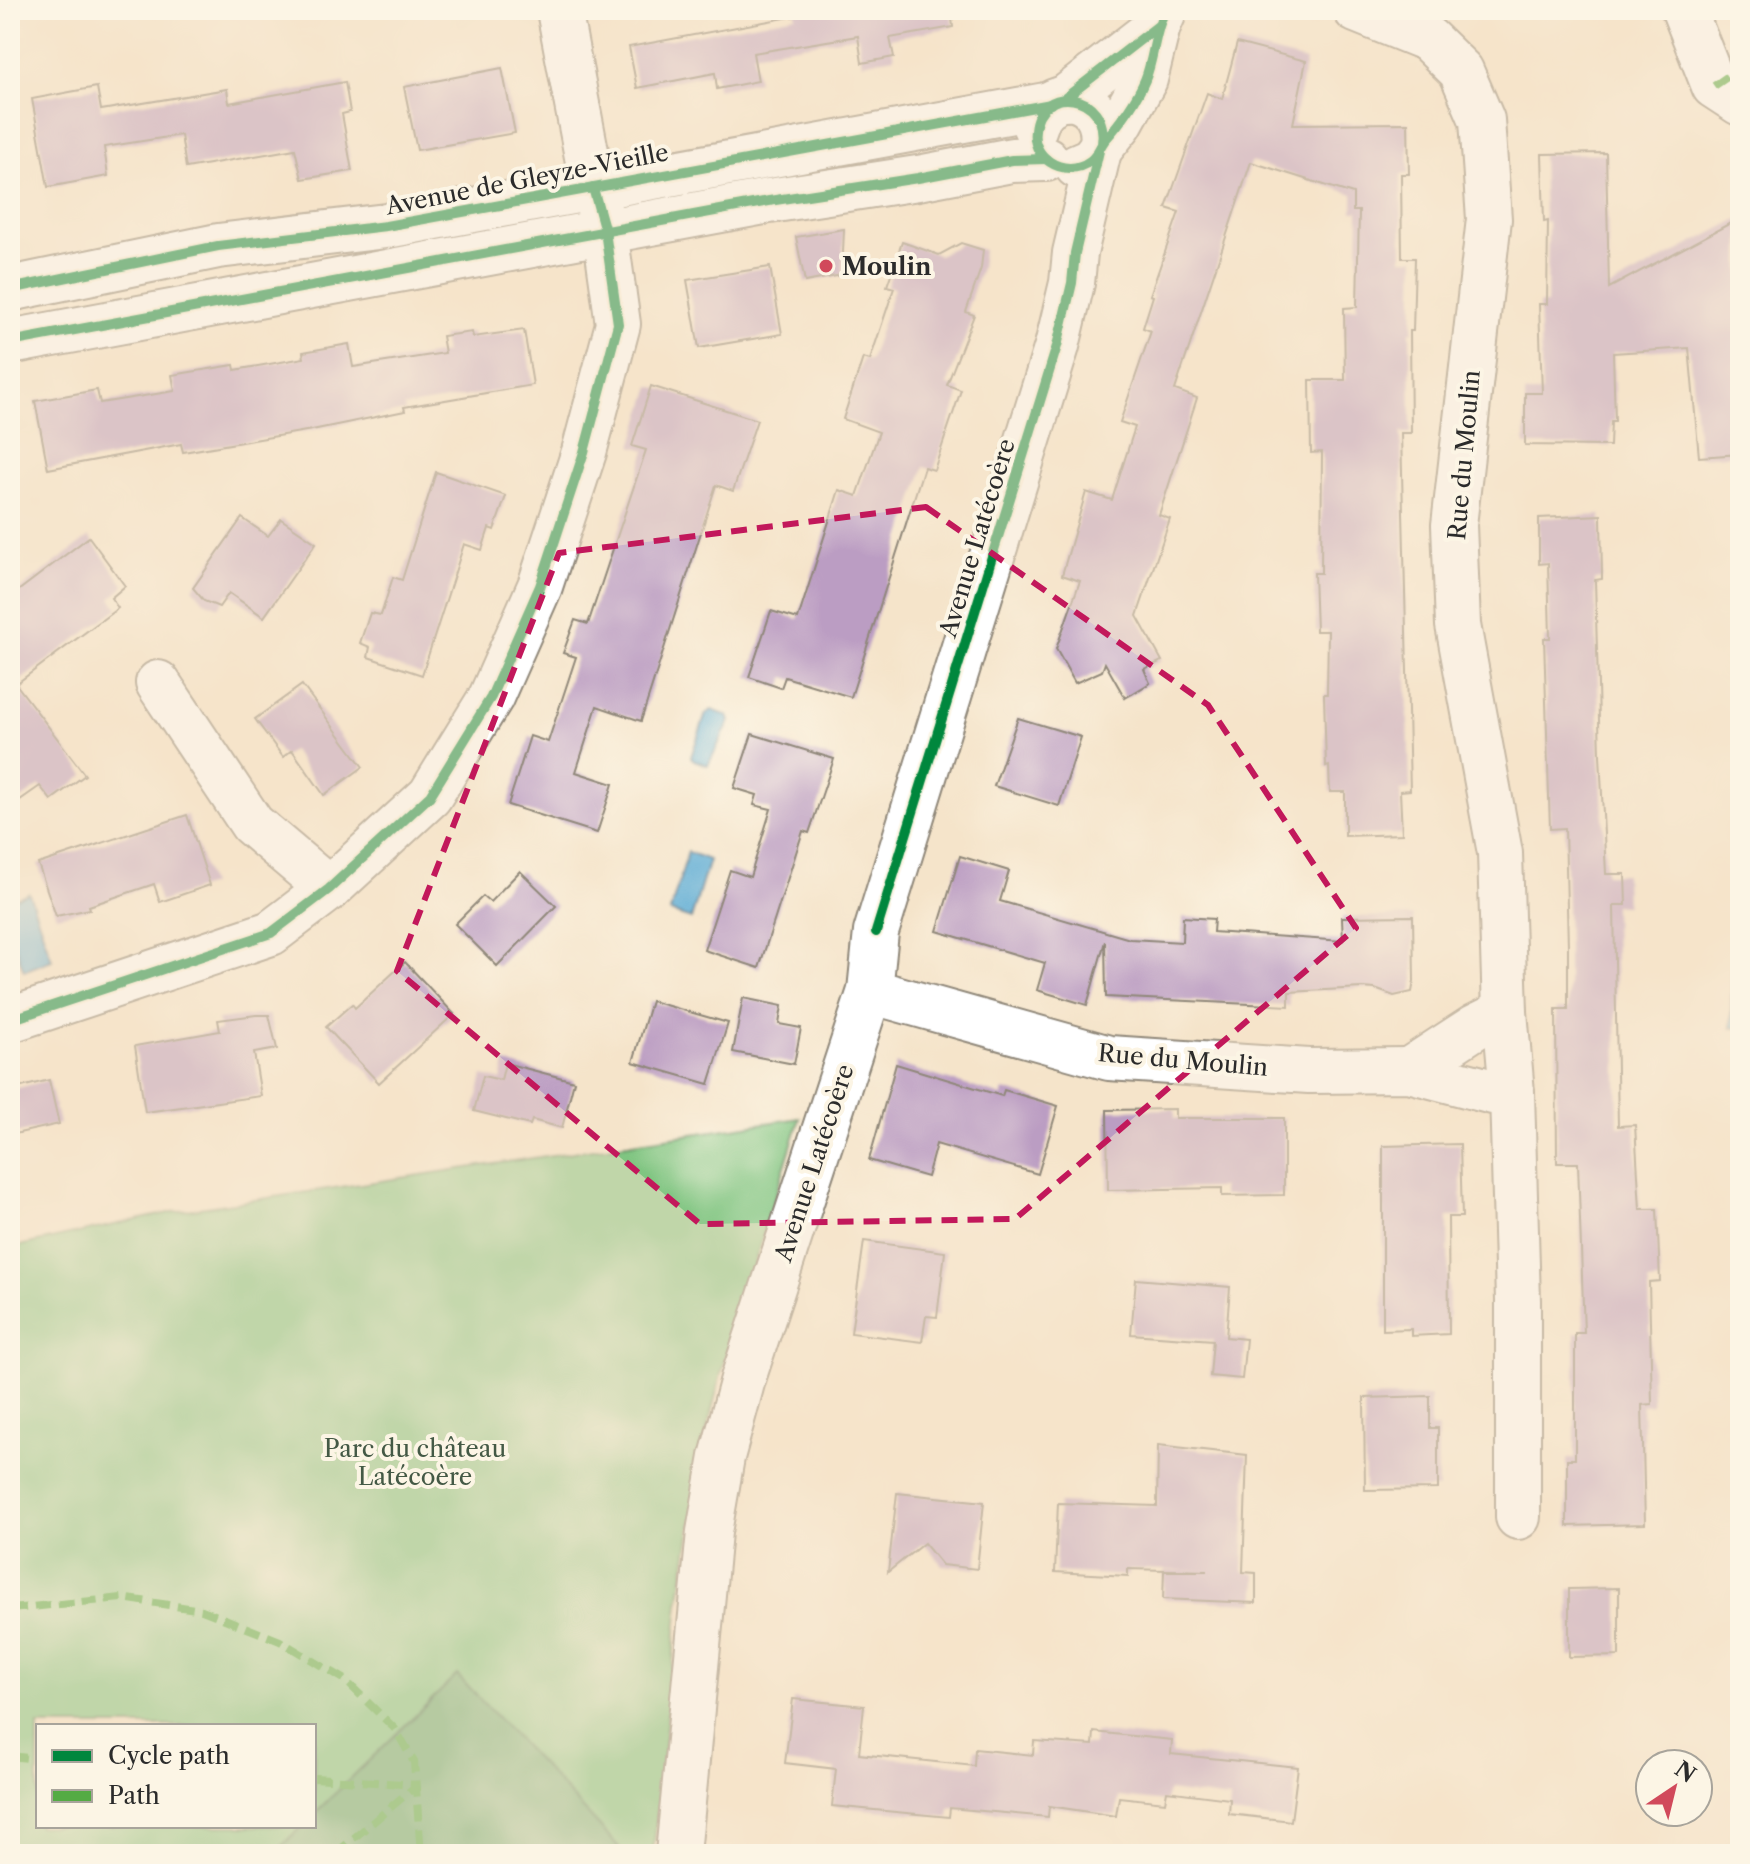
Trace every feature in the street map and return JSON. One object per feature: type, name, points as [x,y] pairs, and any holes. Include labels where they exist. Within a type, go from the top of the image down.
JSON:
[{"type":"street","points":[[10,1020],[271,933],[329,889],[430,796],[491,697],[540,586],[584,452],[618,324],[605,231],[593,188],[559,10]]},
{"type":"street","name":"Rue du Moulin","points":[[1356,10],[1428,39],[1461,71],[1482,120],[1489,219],[1454,525],[1458,625],[1500,853],[1518,1301],[1518,1517]]},
{"type":"street","points":[[1684,10],[1714,86],[1740,103]]},
{"type":"street","name":"Avenue Latécoère","points":[[1161,18],[1145,79],[1120,124],[1091,160],[1070,168],[1059,167],[1047,160],[1039,151],[1035,130],[1037,120],[1161,18]]},
{"type":"street","name":"Avenue Latécoère","points":[[678,1854],[709,1532],[722,1457],[743,1379],[870,991],[876,932],[1057,346],[1072,283],[1075,253],[1104,133],[1095,111],[1086,103],[1076,99],[1057,101]]},
{"type":"street","name":"Avenue de Gleyze-Vieille","points":[[10,289],[218,246],[386,226],[1057,101]]},
{"type":"street","points":[[10,342],[605,231],[1012,160],[1047,160]]},
{"type":"street","name":"Avenue Latécoère","points":[[1047,160],[1068,217],[1075,253]]},
{"type":"street","points":[[158,683],[252,824],[329,889]]},
{"type":"street","name":"Rue du Moulin","points":[[870,991],[1109,1058],[1309,1071],[1409,1070],[1493,1092],[1512,1093]]},
{"type":"street","points":[[1409,1070],[1505,1012]]},
{"type":"highlighted area","points":[[926,507],[1208,705],[1356,928],[1015,1219],[700,1224],[397,971],[559,553]]},
{"type":"green space","name":"Parc du château Latécoère","points":[[800,1118],[725,1358],[707,1430],[679,1603],[653,1854],[10,1854],[10,1248],[173,1212]]},
{"type":"green space","points":[[457,1675],[619,1847],[609,1854],[273,1854],[300,1828],[316,1828],[316,1812]]},
{"type":"water","points":[[712,710],[728,716],[730,721],[708,765],[691,757],[706,714]]},
{"type":"water","points":[[688,852],[709,860],[691,919],[670,912]]},
{"type":"water","points":[[29,893],[52,960],[24,971],[10,932],[10,900]]},
{"type":"water","points":[[1732,970],[1740,970],[1740,1028],[1731,1028]]},
{"type":"building","points":[[795,10],[951,10],[953,27],[890,38],[894,57],[862,63],[858,36],[753,53],[758,81],[717,89],[715,73],[637,88],[629,47],[796,16]]},
{"type":"building","points":[[1237,43],[1306,61],[1293,124],[1408,123],[1409,174],[1401,174],[1402,258],[1415,258],[1413,331],[1410,331],[1411,433],[1401,433],[1410,790],[1400,791],[1402,834],[1345,836],[1345,792],[1330,792],[1329,766],[1326,767],[1324,694],[1327,694],[1328,631],[1316,631],[1314,573],[1321,573],[1322,452],[1311,453],[1310,380],[1345,380],[1344,308],[1357,307],[1359,211],[1353,211],[1353,194],[1251,162],[1175,390],[1197,398],[1159,515],[1170,519],[1137,616],[1162,661],[1144,669],[1150,683],[1125,698],[1105,663],[1102,671],[1075,683],[1056,649],[1080,581],[1062,575],[1086,492],[1112,500],[1135,427],[1120,422],[1151,331],[1143,328],[1153,296],[1150,295],[1179,212],[1166,208],[1207,93],[1222,99]]},
{"type":"building","points":[[502,68],[515,133],[417,150],[404,87]]},
{"type":"building","points":[[345,82],[350,112],[342,114],[352,171],[302,179],[295,149],[186,168],[181,135],[104,147],[108,176],[48,187],[32,99],[97,87],[101,110],[227,89],[229,103]]},
{"type":"building","points":[[1606,153],[1609,288],[1740,218],[1740,454],[1699,457],[1689,348],[1613,353],[1615,421],[1611,421],[1610,446],[1525,445],[1525,393],[1542,393],[1539,304],[1547,304],[1548,221],[1544,222],[1542,154]]},
{"type":"building","points":[[844,229],[842,275],[805,282],[796,237]]},
{"type":"building","points":[[902,242],[939,255],[961,243],[983,250],[981,268],[966,312],[974,315],[947,385],[961,390],[934,470],[924,467],[851,697],[785,677],[781,688],[749,677],[771,611],[798,619],[839,490],[857,496],[879,432],[843,419],[863,358],[870,360],[894,288],[887,286]]},
{"type":"building","points":[[770,267],[782,334],[699,348],[687,280]]},
{"type":"building","points":[[524,330],[533,385],[404,407],[405,411],[312,430],[183,452],[181,444],[48,469],[35,401],[97,390],[100,403],[175,391],[172,375],[234,365],[235,370],[304,358],[303,352],[349,344],[353,367],[445,353],[442,336],[472,332],[473,337]]},
{"type":"building","points":[[651,386],[757,420],[733,491],[716,485],[641,721],[597,706],[576,772],[613,784],[597,833],[508,805],[530,736],[548,742],[576,657],[563,653],[575,620],[588,624],[646,450],[632,446]]},
{"type":"building","points":[[436,472],[506,496],[494,530],[489,528],[482,550],[464,544],[422,675],[368,657],[370,647],[360,643],[370,613],[381,615],[393,577],[402,580]]},
{"type":"building","points":[[1601,515],[1602,579],[1595,580],[1606,874],[1625,874],[1626,905],[1614,905],[1618,1126],[1635,1125],[1640,1209],[1657,1209],[1660,1281],[1649,1282],[1652,1404],[1642,1405],[1645,1524],[1567,1526],[1567,1459],[1575,1459],[1575,1333],[1584,1333],[1578,1163],[1557,1163],[1556,1009],[1568,1009],[1565,828],[1550,829],[1544,638],[1550,638],[1548,563],[1539,564],[1539,518]]},
{"type":"building","points":[[242,518],[268,536],[281,519],[316,543],[264,617],[229,593],[219,607],[204,601],[193,588]]},
{"type":"building","points":[[89,537],[125,586],[111,598],[118,608],[16,684],[85,775],[51,800],[40,786],[10,807],[10,597]]},
{"type":"building","points":[[302,685],[363,767],[324,795],[292,750],[283,757],[255,719]]},
{"type":"building","points":[[1018,718],[1081,737],[1059,806],[994,786]]},
{"type":"building","points":[[752,734],[834,759],[809,833],[803,831],[759,968],[704,950],[730,870],[750,877],[771,809],[754,805],[757,795],[734,788]]},
{"type":"building","points":[[187,815],[210,885],[160,902],[154,884],[89,906],[90,909],[56,916],[38,864]]},
{"type":"building","points":[[960,856],[1009,871],[1000,901],[1130,939],[1182,942],[1183,917],[1214,919],[1213,932],[1343,941],[1342,917],[1413,916],[1412,992],[1394,996],[1362,988],[1289,992],[1289,1006],[1106,997],[1105,941],[1087,1005],[1037,990],[1045,963],[937,931]]},
{"type":"building","points":[[520,871],[556,906],[497,966],[455,924],[483,896],[490,902]]},
{"type":"building","points":[[405,962],[454,1014],[379,1083],[326,1027],[352,1004],[355,1008]]},
{"type":"building","points":[[743,998],[782,1006],[779,1024],[801,1028],[794,1064],[733,1052]]},
{"type":"building","points":[[651,1001],[728,1023],[709,1084],[633,1062]]},
{"type":"building","points":[[269,1015],[277,1049],[254,1053],[261,1096],[145,1112],[135,1046],[220,1031],[218,1020]]},
{"type":"building","points":[[505,1063],[574,1081],[562,1128],[532,1120],[530,1125],[474,1111],[483,1076],[501,1080]]},
{"type":"building","points":[[896,1064],[1002,1096],[1004,1090],[1058,1106],[1038,1174],[936,1144],[927,1177],[869,1160]]},
{"type":"building","points":[[49,1080],[59,1124],[10,1135],[10,1090]]},
{"type":"building","points":[[1175,1109],[1175,1118],[1284,1118],[1284,1195],[1222,1196],[1222,1188],[1108,1190],[1107,1110]]},
{"type":"building","points":[[1460,1144],[1462,1217],[1448,1217],[1449,1334],[1411,1336],[1411,1329],[1383,1330],[1383,1146]]},
{"type":"building","points":[[864,1241],[945,1252],[937,1317],[926,1316],[922,1342],[851,1333]]},
{"type":"building","points":[[1136,1279],[1230,1287],[1226,1337],[1246,1339],[1242,1379],[1210,1376],[1213,1340],[1131,1334]]},
{"type":"building","points":[[1430,1396],[1430,1428],[1438,1428],[1438,1489],[1365,1490],[1364,1398]]},
{"type":"building","points":[[1158,1445],[1247,1455],[1243,1572],[1256,1573],[1256,1603],[1163,1599],[1164,1571],[1207,1571],[1128,1569],[1128,1576],[1055,1572],[1058,1503],[1157,1506]]},
{"type":"building","points":[[897,1493],[984,1502],[977,1569],[942,1565],[924,1543],[888,1572]]},
{"type":"building","points":[[1619,1588],[1619,1656],[1569,1657],[1569,1589]]},
{"type":"building","points":[[793,1699],[864,1706],[859,1754],[974,1766],[975,1749],[1033,1755],[1034,1741],[1093,1745],[1094,1732],[1172,1740],[1171,1754],[1298,1767],[1291,1821],[1229,1814],[1230,1799],[1167,1791],[1165,1802],[1119,1797],[1116,1816],[1049,1806],[1048,1817],[950,1808],[949,1817],[832,1806],[836,1769],[785,1763]]},
{"type":"marked path","points":[[1714,86],[1740,68]]},
{"type":"marked path","points":[[10,1609],[122,1598],[202,1610],[280,1641],[344,1679],[395,1729],[414,1762],[421,1854]]},
{"type":"marked path","points":[[10,1756],[36,1759]]},
{"type":"marked path","points":[[316,1778],[417,1785]]},
{"type":"marked path","points":[[335,1854],[417,1785]]},
{"type":"cycle path","points":[[1102,144],[1102,126],[1095,113],[1085,104],[1060,100],[1048,105],[1039,115],[1035,140],[1046,159],[1055,165],[1070,168],[1092,159],[1141,88],[1165,10]]},
{"type":"cycle path","points":[[1064,99],[1158,26]]},
{"type":"cycle path","points":[[10,289],[218,246],[386,226],[1051,104]]},
{"type":"cycle path","points":[[876,932],[1057,346],[1099,151]]},
{"type":"cycle path","points":[[10,342],[769,201],[1012,160],[1046,159]]},
{"type":"cycle path","points":[[10,1020],[271,933],[329,889],[430,796],[491,697],[540,586],[584,452],[618,324],[605,231],[593,188]]},
{"type":"place","name":"Moulin","points":[[826,266]]}]
